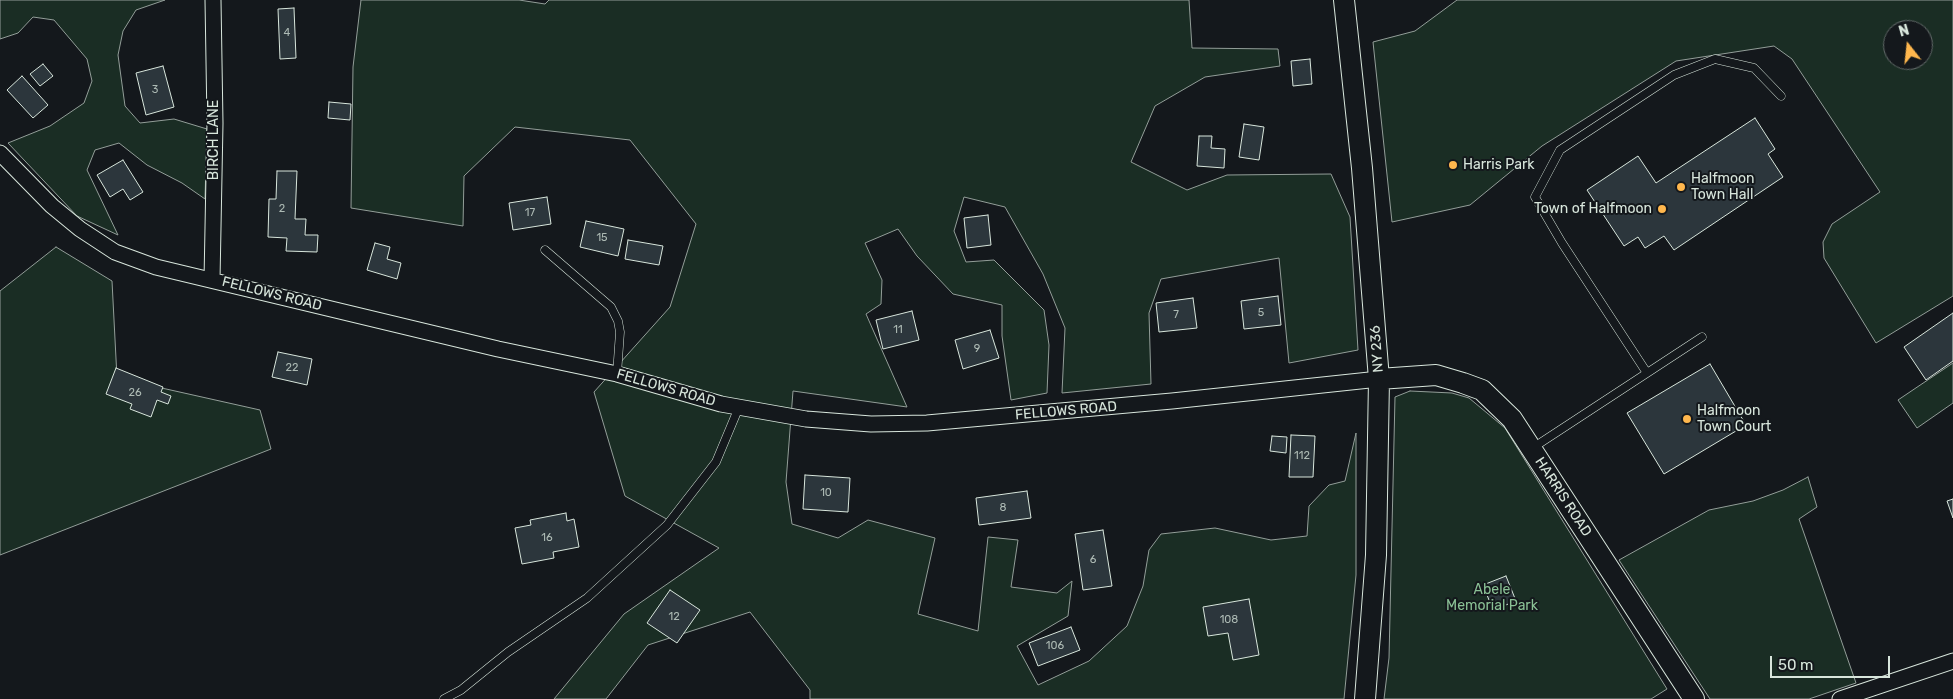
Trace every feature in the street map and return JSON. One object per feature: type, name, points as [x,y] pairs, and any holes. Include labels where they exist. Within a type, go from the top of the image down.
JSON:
[{"type":"main road","name":"NY 236","points":[[1344,0],[1362,168],[1379,379],[1376,555],[1365,699]]},
{"type":"main road","name":"HARRIS ROAD","points":[[1379,379],[1436,375],[1482,390],[1512,419],[1694,699]]},
{"type":"street","name":"BIRCH LANE","points":[[212,280],[215,123],[213,0]]},
{"type":"street","name":"FELLOWS ROAD","points":[[0,154],[52,206],[115,252],[156,267],[498,349],[617,374],[738,407],[806,419],[870,424],[927,423],[1172,401],[1379,379]]},
{"type":"street","points":[[1840,699],[1953,661]]},
{"type":"lane","points":[[1647,372],[1562,243],[1535,197],[1560,150],[1674,76],[1715,59],[1754,68],[1781,96]]},
{"type":"lane","points":[[545,250],[611,307],[618,321],[620,332],[617,374]]},
{"type":"lane","points":[[1531,449],[1702,337]]},
{"type":"lane","points":[[444,699],[461,690],[508,652],[587,598],[667,525],[716,462],[738,407]]},
{"type":"green space","points":[[0,0],[165,0],[136,10],[123,31],[118,55],[125,106],[140,123],[174,119],[207,129],[205,199],[182,183],[147,165],[119,143],[95,150],[87,170],[118,235],[77,216],[8,143],[50,126],[84,103],[92,81],[87,59],[54,20],[33,17],[18,33],[0,39]]},
{"type":"green space","points":[[361,0],[519,0],[545,4],[549,0],[1189,0],[1192,48],[1278,49],[1280,66],[1205,77],[1155,106],[1131,162],[1187,190],[1227,175],[1331,174],[1350,217],[1358,350],[1289,363],[1279,258],[1161,279],[1149,313],[1151,384],[1062,393],[1065,328],[1043,274],[1005,207],[964,197],[954,231],[966,262],[994,260],[1044,310],[1049,345],[1047,393],[1011,400],[1002,336],[1002,305],[953,294],[917,256],[898,229],[865,243],[882,280],[881,304],[866,314],[907,407],[793,391],[786,482],[792,524],[838,538],[868,520],[935,538],[918,614],[978,631],[988,537],[1018,540],[1011,587],[1057,593],[1072,581],[1068,616],[1017,646],[1038,685],[1089,661],[1127,626],[1143,586],[1149,550],[1161,534],[1215,528],[1271,540],[1307,536],[1309,506],[1329,485],[1345,481],[1356,433],[1356,575],[1344,699],[810,699],[810,690],[750,612],[648,645],[606,699],[554,699],[624,614],[719,548],[625,496],[594,392],[670,307],[696,224],[630,140],[515,127],[464,176],[463,226],[351,208],[353,67]]},
{"type":"green space","name":"Harris Park","points":[[1457,0],[1953,0],[1953,296],[1876,343],[1824,258],[1823,242],[1832,224],[1880,192],[1792,59],[1774,46],[1676,61],[1542,146],[1470,205],[1392,222],[1373,42],[1415,31]]},
{"type":"green space","points":[[56,247],[112,281],[117,378],[260,410],[271,449],[0,555],[0,291]]},
{"type":"green space","points":[[1953,363],[1953,403],[1917,428],[1898,400]]},
{"type":"green space","name":"Abele Memorial Park","points":[[1410,391],[1452,393],[1469,398],[1505,428],[1667,689],[1651,699],[1384,699],[1389,658],[1395,397]]},
{"type":"green space","points":[[1808,477],[1817,507],[1799,519],[1856,683],[1809,699],[1710,699],[1619,560],[1709,510],[1753,501],[1783,490]]},
{"type":"building","points":[[294,8],[296,58],[280,59],[278,9]]},
{"type":"building","points":[[1310,59],[1312,84],[1293,86],[1291,61]]},
{"type":"building","points":[[43,64],[53,76],[40,86],[30,74]]},
{"type":"building","points":[[163,66],[174,107],[146,115],[136,73]]},
{"type":"building","points":[[22,76],[48,105],[33,118],[7,90]]},
{"type":"building","points":[[329,102],[351,104],[350,120],[328,118]]},
{"type":"building","name":"Halfmoon Town Hall","points":[[1755,118],[1775,149],[1768,154],[1783,177],[1674,250],[1664,236],[1645,248],[1638,237],[1624,246],[1587,190],[1638,156],[1656,183]]},
{"type":"building","points":[[1244,124],[1264,127],[1259,160],[1239,157]]},
{"type":"building","points":[[1199,136],[1212,136],[1211,148],[1225,149],[1224,168],[1197,166]]},
{"type":"building","points":[[123,160],[143,192],[130,200],[123,189],[110,197],[97,175]]},
{"type":"building","points":[[277,171],[297,171],[295,219],[306,219],[305,235],[318,235],[317,252],[286,251],[287,238],[268,237],[269,199],[276,199]]},
{"type":"building","points":[[547,197],[551,224],[513,230],[509,203]]},
{"type":"building","points":[[988,215],[991,245],[967,248],[964,218]]},
{"type":"building","points":[[586,221],[624,229],[618,256],[580,247]]},
{"type":"building","points":[[628,240],[663,246],[659,265],[625,259]]},
{"type":"building","points":[[375,243],[390,247],[387,259],[401,263],[397,279],[367,270]]},
{"type":"building","points":[[1278,296],[1281,325],[1244,329],[1241,301]]},
{"type":"building","points":[[1193,298],[1197,328],[1159,332],[1156,303]]},
{"type":"building","points":[[912,311],[919,340],[883,349],[876,320]]},
{"type":"building","points":[[1953,313],[1953,361],[1926,380],[1904,347]]},
{"type":"building","points":[[990,330],[999,358],[963,369],[955,340]]},
{"type":"building","points":[[278,352],[312,359],[307,385],[272,377]]},
{"type":"building","name":"Halfmoon Town Court","points":[[1710,364],[1746,425],[1664,474],[1627,413]]},
{"type":"building","points":[[116,368],[163,387],[161,392],[171,396],[168,404],[157,400],[151,417],[130,409],[132,404],[106,394]]},
{"type":"building","points":[[1291,435],[1315,436],[1313,477],[1289,477]]},
{"type":"building","points":[[1272,436],[1287,437],[1286,453],[1270,451]]},
{"type":"building","points":[[805,475],[850,478],[848,512],[803,509]]},
{"type":"building","points":[[1027,491],[1031,518],[979,525],[976,498]]},
{"type":"building","points":[[1953,499],[1953,518],[1947,501]]},
{"type":"building","points":[[566,513],[567,521],[574,519],[579,547],[553,552],[554,558],[522,564],[515,528],[531,525],[530,520]]},
{"type":"building","points":[[1103,530],[1112,586],[1083,590],[1075,534]]},
{"type":"building","points":[[1506,576],[1516,601],[1493,610],[1483,585]]},
{"type":"building","points":[[670,590],[700,610],[677,643],[647,623]]},
{"type":"building","points":[[1249,599],[1259,655],[1233,660],[1228,633],[1208,636],[1203,607]]},
{"type":"building","points":[[1071,627],[1080,650],[1038,666],[1029,643]]},
{"type":"place","name":"Harris Park","points":[[1453,165]]},
{"type":"place","name":"Halfmoon Town Hall","points":[[1681,187]]},
{"type":"place","name":"Town of Halfmoon","points":[[1662,209]]},
{"type":"place","name":"Halfmoon Town Court","points":[[1687,419]]}]
